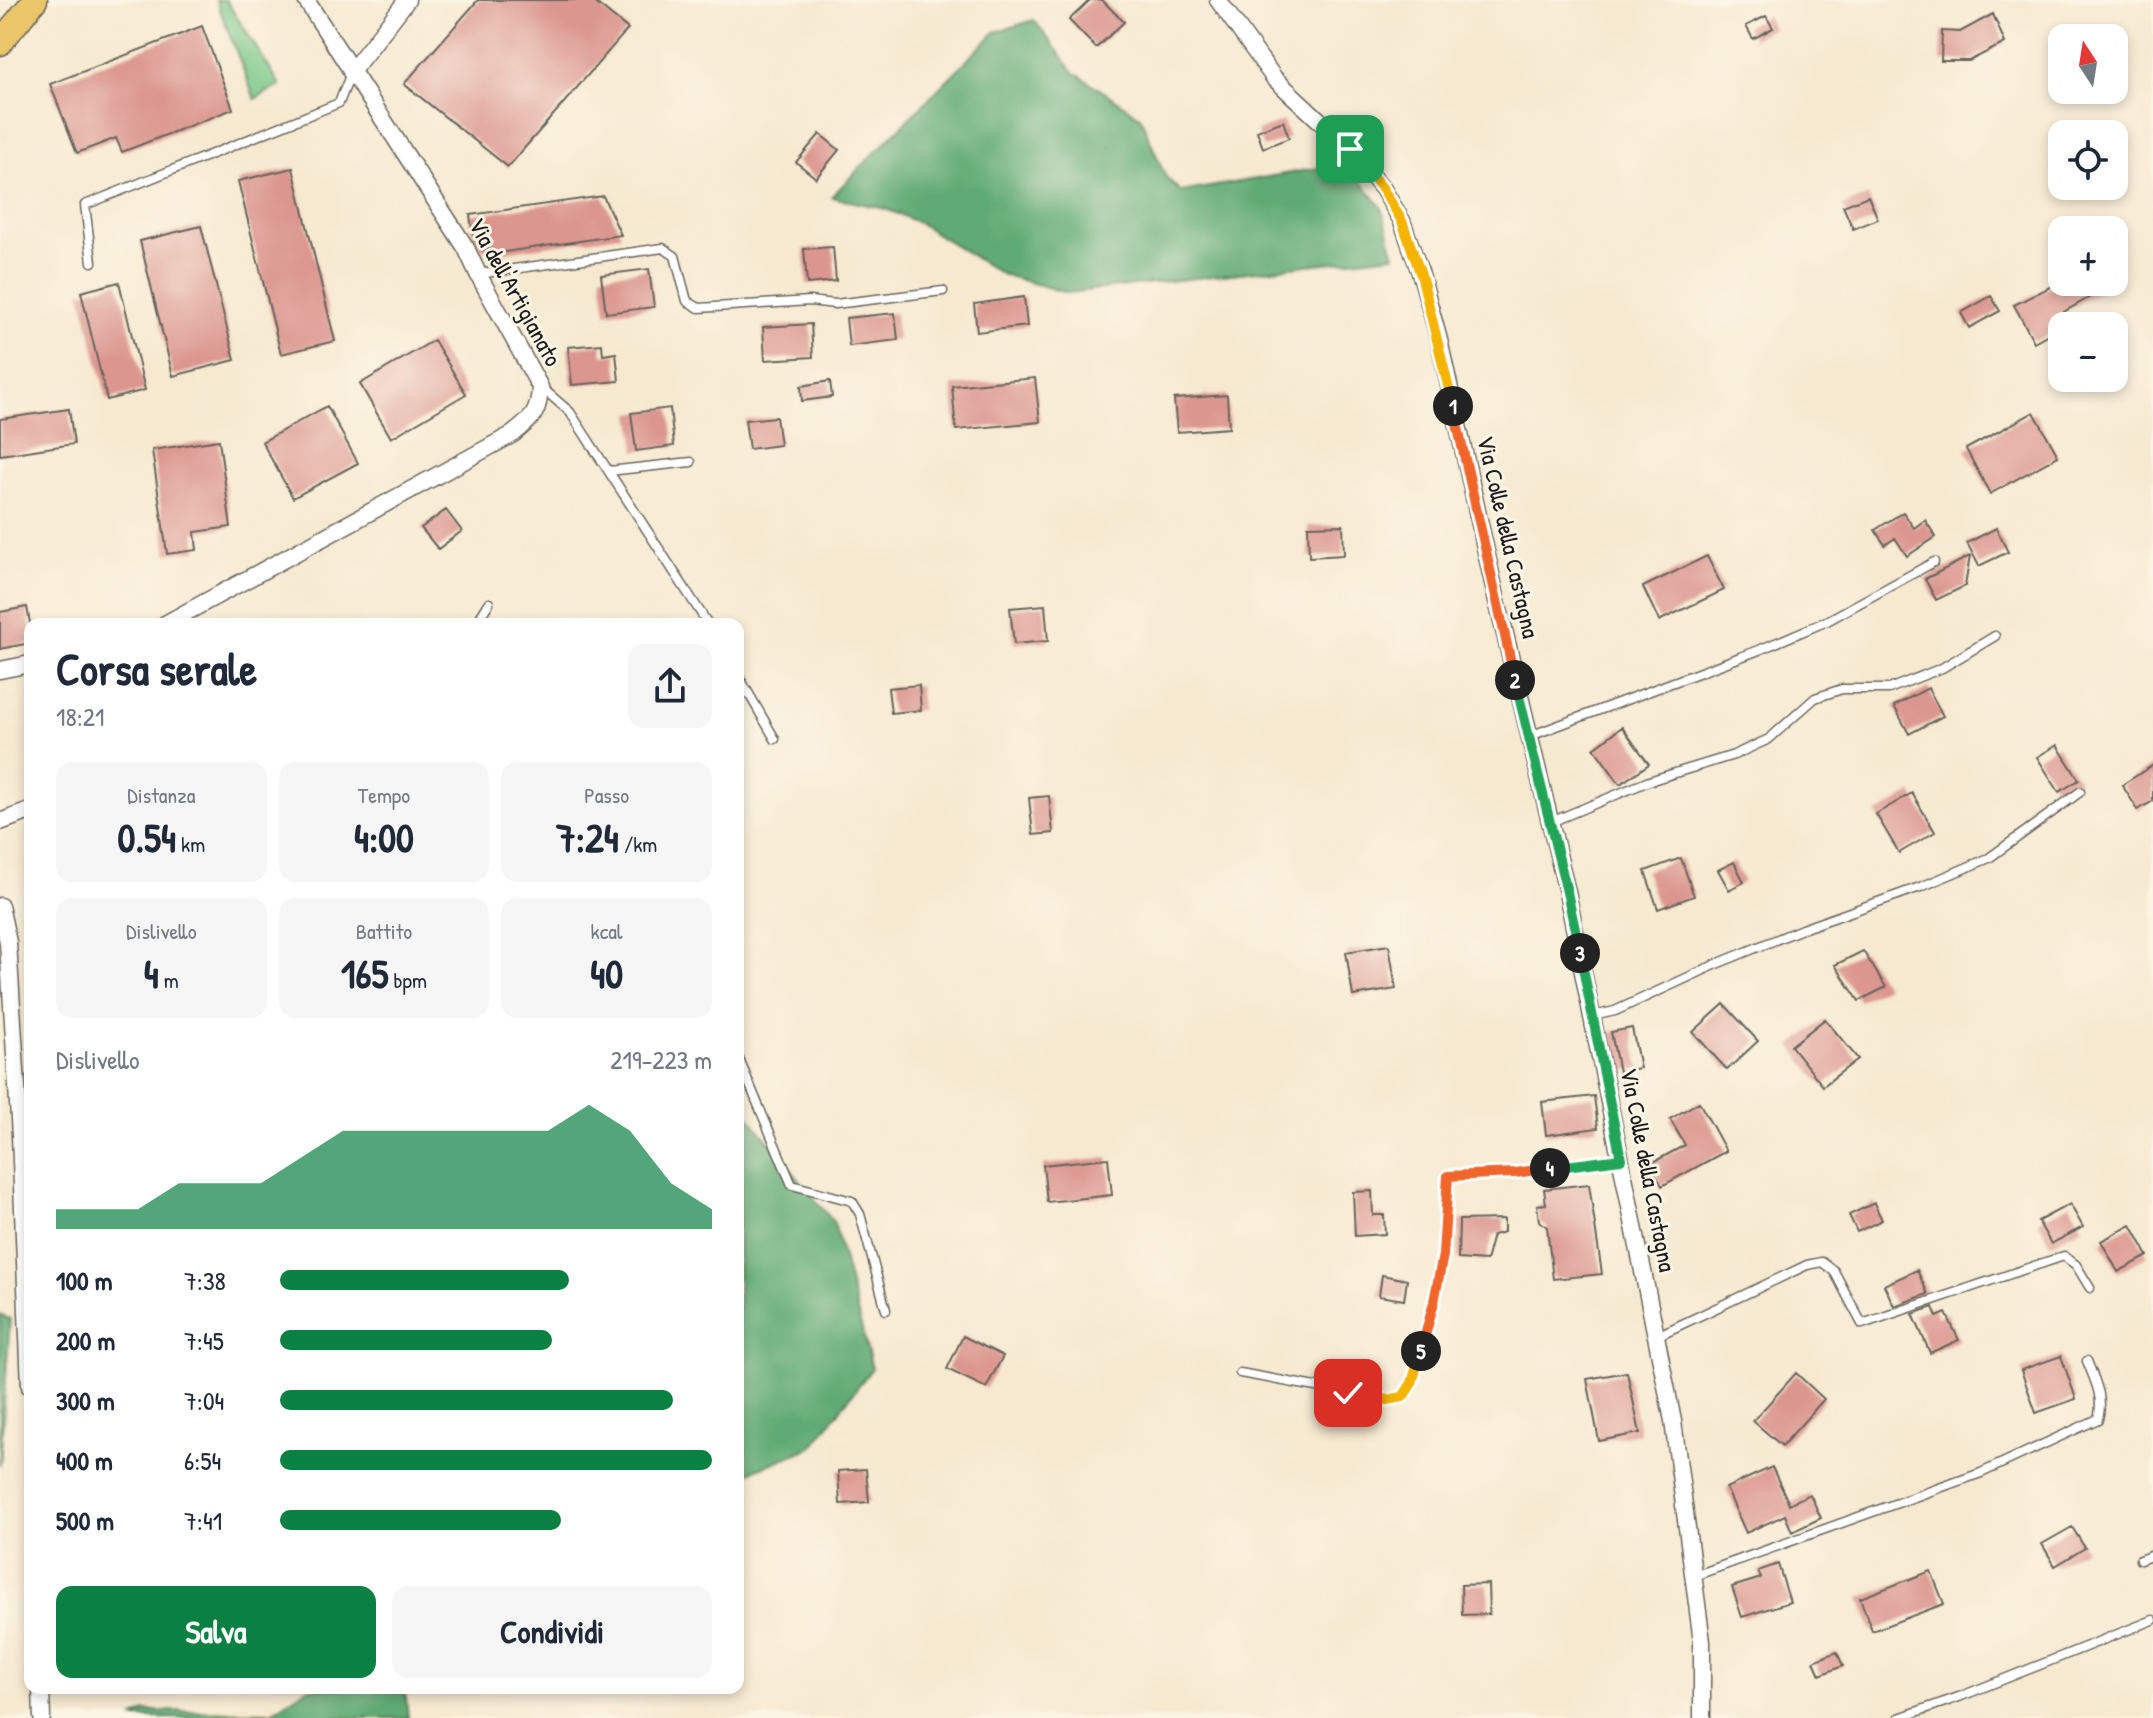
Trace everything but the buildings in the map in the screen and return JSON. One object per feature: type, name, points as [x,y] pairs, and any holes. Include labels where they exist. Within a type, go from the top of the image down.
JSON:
[{"type":"main road","points":[[0,43],[35,0]]},
{"type":"street","name":"Via dell'Artigianato","points":[[176,618],[513,434],[539,407],[540,387],[466,248],[306,0]]},
{"type":"street","points":[[351,72],[407,0]]},
{"type":"street","name":"Via Colle della Castagna","points":[[1218,0],[1274,78],[1350,149],[1383,189],[1402,221],[1422,278],[1439,340],[1593,1016],[1673,1421],[1702,1642],[1702,1718]]},
{"type":"street","points":[[0,670],[24,665]]},
{"type":"street","points":[[0,822],[24,813]]},
{"type":"street","points":[[0,906],[8,942],[24,1236]]},
{"type":"street","points":[[41,1694],[42,1718]]},
{"type":"lane","points":[[92,262],[85,205],[339,103],[351,72]]},
{"type":"lane","points":[[478,274],[663,248],[675,256],[687,301],[699,308],[810,301],[835,304],[943,291]]},
{"type":"lane","points":[[540,387],[570,412],[704,618]]},
{"type":"lane","points":[[609,471],[691,462]]},
{"type":"lane","points":[[1529,736],[1759,650],[1827,621],[1934,562]]},
{"type":"lane","points":[[480,618],[489,603]]},
{"type":"lane","points":[[1550,822],[1649,781],[1758,745],[1815,698],[1842,689],[1889,689],[1942,668],[1995,636]]},
{"type":"lane","points":[[744,685],[775,739]]},
{"type":"lane","points":[[1593,1016],[1615,1011],[1802,929],[1923,886],[1989,858],[2080,792]]},
{"type":"lane","points":[[744,1071],[792,1185],[852,1201],[860,1214],[886,1310]]},
{"type":"lane","points":[[1240,1373],[1387,1400],[1403,1397],[1412,1383],[1434,1302],[1443,1255],[1448,1176],[1515,1173],[1621,1159]]},
{"type":"lane","points":[[1656,1337],[1807,1265],[1822,1262],[1834,1271],[1862,1324],[2064,1256],[2076,1265],[2090,1288]]},
{"type":"lane","points":[[1694,1576],[1981,1473],[2098,1419],[2100,1394],[2087,1361]]},
{"type":"lane","points":[[2140,1560],[2153,1555]]},
{"type":"lane","points":[[1899,1718],[2153,1620]]},
{"type":"green space","points":[[216,0],[226,0],[280,85],[255,99]]},
{"type":"green space","points":[[1034,20],[1074,72],[1140,116],[1165,176],[1181,192],[1319,168],[1340,156],[1381,206],[1395,255],[1067,293],[1001,274],[919,223],[886,209],[831,197],[995,32]]},
{"type":"green space","points":[[744,1110],[834,1223],[872,1368],[812,1447],[744,1475]]},
{"type":"green space","points":[[0,1315],[10,1319],[0,1465]]},
{"type":"green space","points":[[299,1694],[406,1694],[408,1718],[133,1718],[146,1711],[272,1712]]},
{"type":"route","points":[[1348,1393],[1387,1400],[1403,1397],[1412,1383],[1443,1255],[1448,1176],[1515,1173],[1621,1159],[1567,892],[1497,601],[1439,340],[1402,221],[1383,189],[1350,149]]}]
